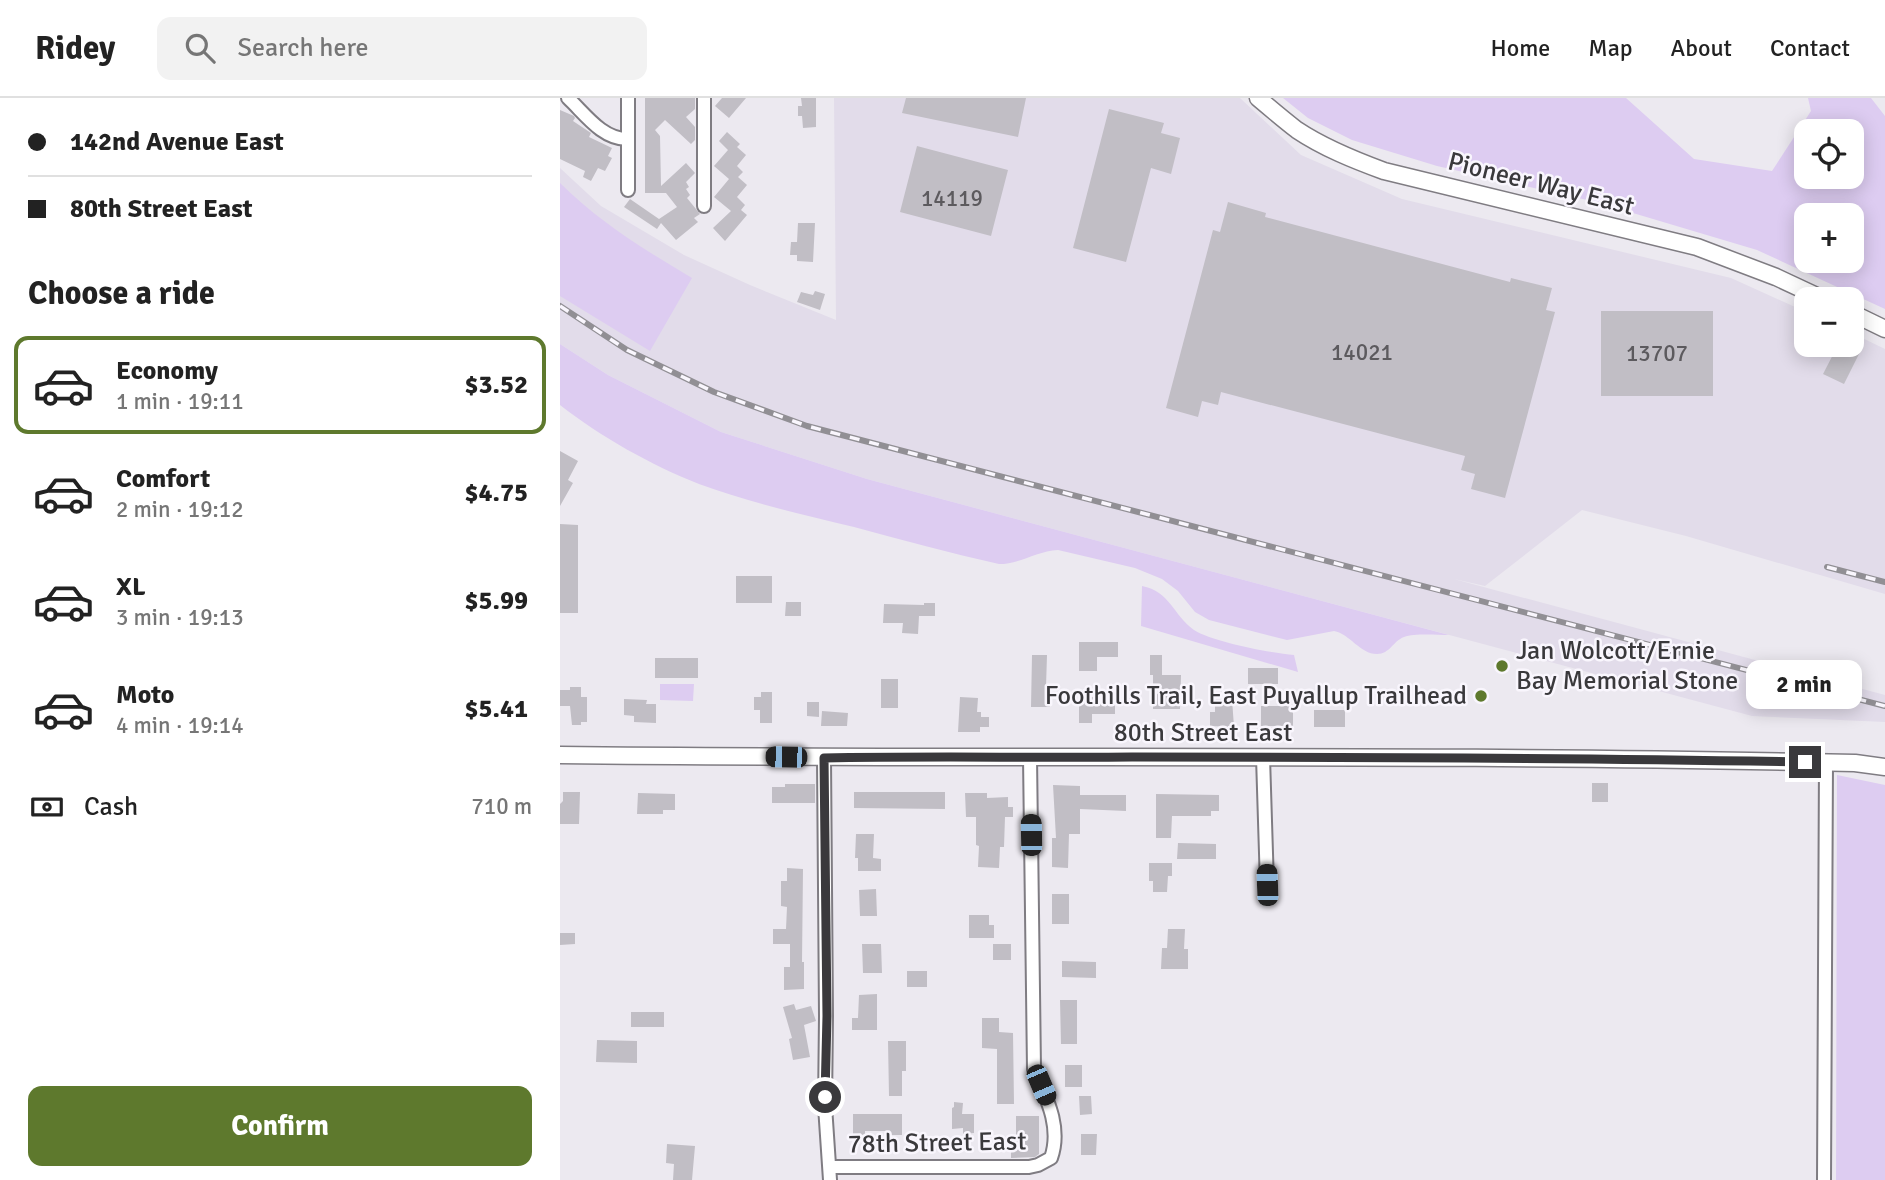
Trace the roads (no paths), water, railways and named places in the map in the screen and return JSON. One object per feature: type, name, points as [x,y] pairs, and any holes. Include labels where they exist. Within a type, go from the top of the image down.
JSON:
[{"type":"street","points":[[568,98],[608,135],[627,139]]},
{"type":"street","points":[[628,98],[628,190]]},
{"type":"street","points":[[704,98],[704,206]]},
{"type":"street","name":"Pioneer Way East","points":[[1258,98],[1298,130],[1329,149],[1384,171],[1697,247],[1797,287]]},
{"type":"street","points":[[1864,319],[1885,329]]},
{"type":"street","name":"80th Street East","points":[[560,755],[824,758],[1574,757],[1846,762],[1885,767]]},
{"type":"street","name":"78th Street East","points":[[830,1173],[1029,1167],[1051,1158],[1054,1120],[1034,1069],[1030,757]]},
{"type":"street","points":[[1263,757],[1267,885]]},
{"type":"street","points":[[824,758],[827,1016],[825,1107],[830,1173]]},
{"type":"street","points":[[1824,1180],[1826,762]]},
{"type":"railway","points":[[560,306],[627,350],[714,392],[807,426],[1885,706]]},
{"type":"railway","points":[[1827,567],[1885,582]]},
{"type":"place","name":"Jan Wolcott/Ernie Bay Memorial Stone","points":[[1502,666]]},
{"type":"place","name":"Foothills Trail, East Puyallup Trailhead","points":[[1481,696]]}]
